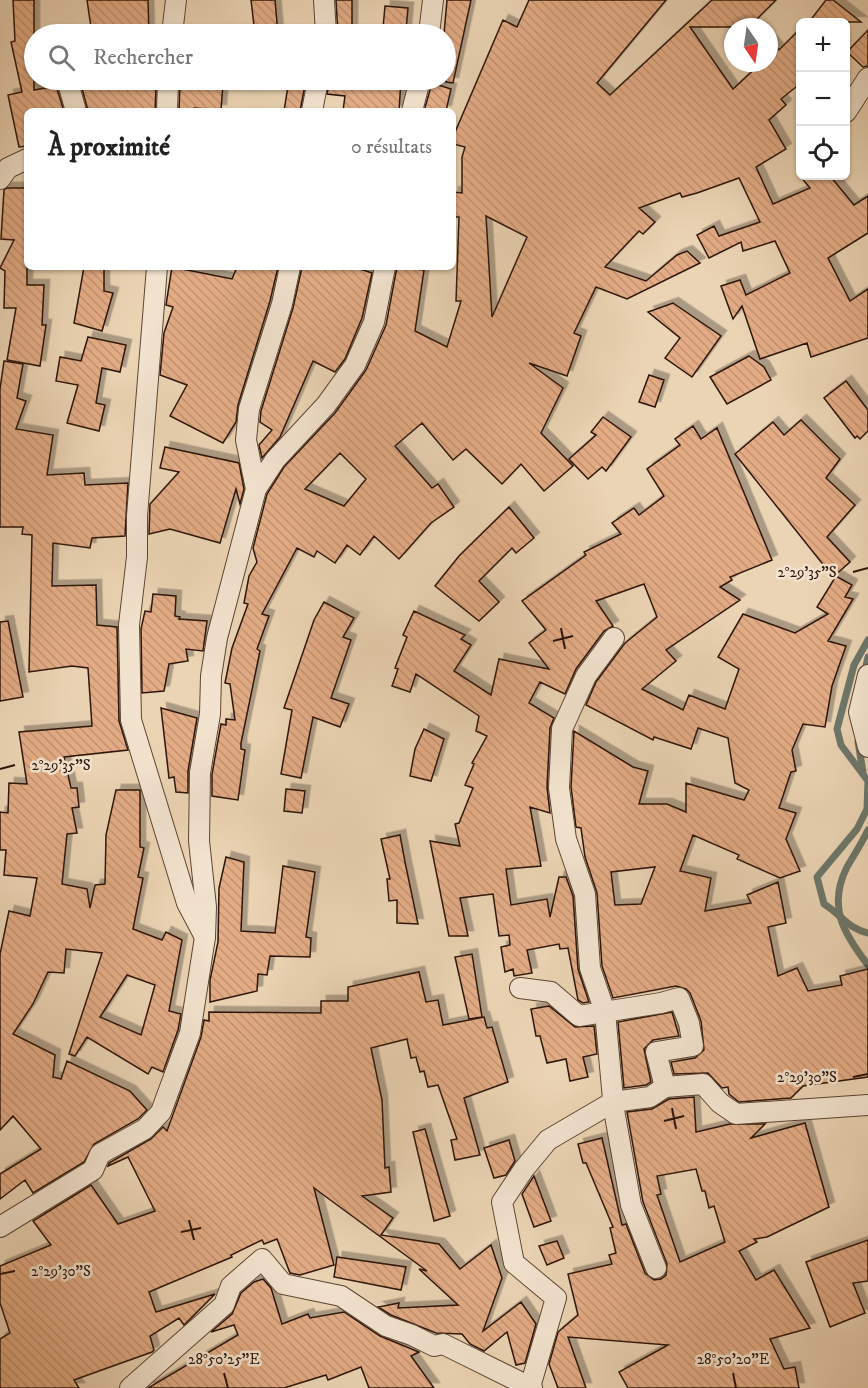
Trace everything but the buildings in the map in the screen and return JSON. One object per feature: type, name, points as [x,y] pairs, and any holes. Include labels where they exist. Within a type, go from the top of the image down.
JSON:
[{"type":"street","points":[[173,24],[176,0]]},
{"type":"street","points":[[324,0],[325,24]]},
{"type":"street","points":[[430,24],[433,0]]},
{"type":"street","points":[[850,106],[868,78]]},
{"type":"street","points":[[70,90],[75,108]]},
{"type":"street","points":[[167,108],[168,90]]},
{"type":"street","points":[[313,108],[316,90]]},
{"type":"street","points":[[413,108],[417,90]]},
{"type":"street","points":[[0,179],[8,168],[24,160]]},
{"type":"street","points":[[157,270],[138,516],[137,557],[129,625],[130,720],[187,903],[205,937]]},
{"type":"street","points":[[256,489],[246,441],[249,410],[282,304],[289,270]]},
{"type":"street","points":[[0,1227],[93,1170],[100,1154],[145,1129],[161,1112],[190,1033],[205,937],[206,908],[199,841],[200,773],[210,714],[217,638],[256,489],[275,460],[326,405],[355,365],[374,322],[385,270]]},
{"type":"street","points":[[614,638],[586,676],[562,729],[560,788],[566,839],[585,894],[590,968],[604,1012],[613,1102],[631,1205],[656,1268]]},
{"type":"street","points":[[868,675],[859,712],[868,747]]},
{"type":"street","points":[[520,988],[551,992],[579,1016],[679,998],[689,1023],[693,1046],[656,1053],[665,1087]]},
{"type":"street","points":[[130,1388],[224,1305],[231,1286],[262,1259],[283,1284],[341,1296],[387,1326],[434,1346],[443,1344],[531,1387],[556,1298],[514,1263],[502,1202],[548,1140],[613,1102],[650,1097],[665,1087],[703,1084],[720,1103],[736,1114],[868,1105]]},
{"type":"waterway","points":[[868,640],[854,665],[837,729],[841,745],[868,781],[867,809],[857,829],[817,877],[824,904],[850,925],[868,933]]},
{"type":"waterway","points":[[864,675],[868,657]]},
{"type":"waterway","points":[[858,742],[863,772]]},
{"type":"waterway","points":[[868,830],[847,867],[838,895],[841,919],[846,931],[868,965]]}]
